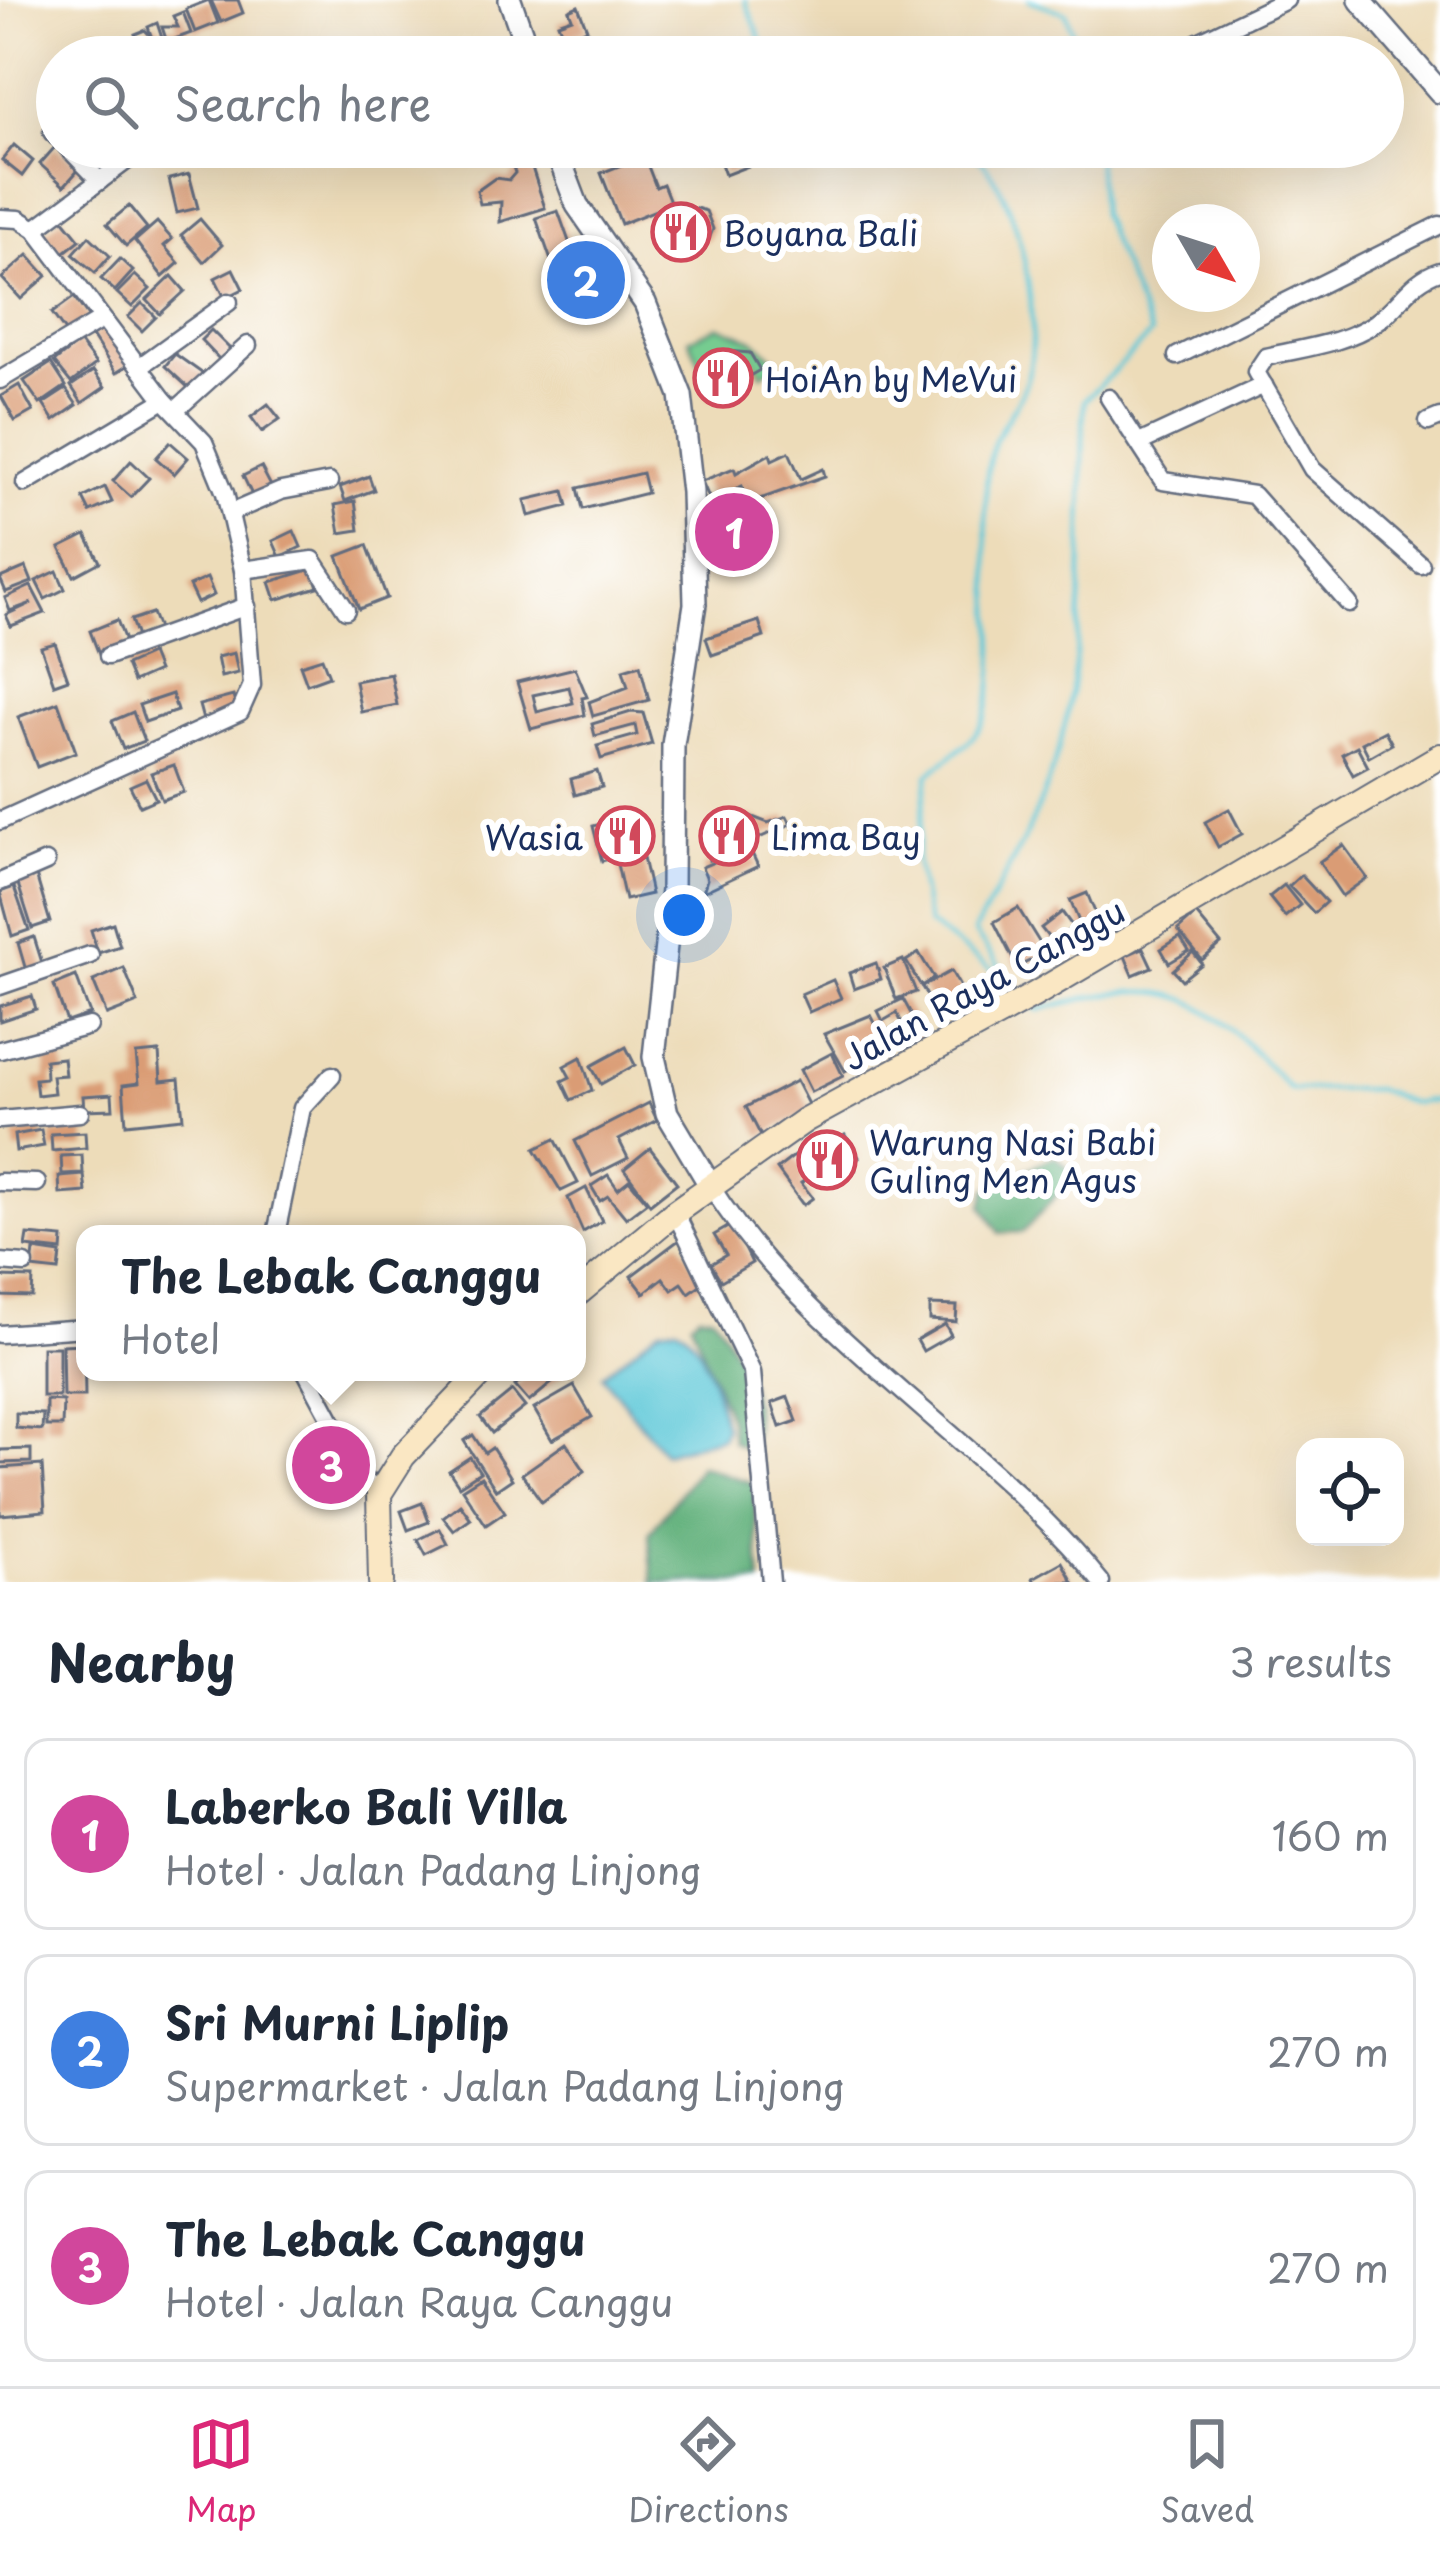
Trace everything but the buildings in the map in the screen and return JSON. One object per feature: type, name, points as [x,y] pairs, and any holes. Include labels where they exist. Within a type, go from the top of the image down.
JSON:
[{"type":"main road","name":"Jalan Raya Canggu","points":[[586,1286],[710,1185],[805,1120],[1034,995],[1440,756]]},
{"type":"main road","points":[[381,1582],[379,1494],[403,1456],[474,1381]]},
{"type":"street","points":[[510,0],[523,36]]},
{"type":"street","points":[[1211,36],[1286,0]]},
{"type":"street","points":[[1360,0],[1391,36]]},
{"type":"street","points":[[1404,51],[1440,92]]},
{"type":"street","points":[[87,168],[100,181]]},
{"type":"street","points":[[35,229],[117,168]]},
{"type":"street","points":[[563,168],[578,205],[646,303],[674,368],[684,414],[695,604],[673,745],[672,890],[654,1057],[667,1113],[710,1185],[772,1267],[962,1442],[1101,1582]]},
{"type":"street","points":[[0,218],[19,218],[35,229],[139,368],[205,442],[230,513],[243,570],[252,685],[240,712],[0,821]]},
{"type":"street","points":[[1177,356],[1440,225]]},
{"type":"street","points":[[1421,565],[1312,469],[1256,372],[1266,356],[1357,334],[1380,320],[1422,277],[1440,271]]},
{"type":"street","points":[[139,368],[229,302]]},
{"type":"street","points":[[0,380],[101,320]]},
{"type":"street","points":[[25,483],[170,405],[248,345]]},
{"type":"street","points":[[1139,443],[1264,386]]},
{"type":"street","points":[[1109,398],[1163,481],[1253,495],[1349,604]]},
{"type":"street","points":[[230,513],[281,491],[329,482]]},
{"type":"street","points":[[243,570],[313,560],[346,610]]},
{"type":"street","points":[[108,656],[247,606]]},
{"type":"street","points":[[0,882],[46,862]]},
{"type":"street","points":[[0,986],[90,956]]},
{"type":"street","points":[[0,1050],[88,1026]]},
{"type":"street","points":[[278,1225],[302,1108],[332,1075]]},
{"type":"street","points":[[0,1120],[80,1113]]},
{"type":"street","points":[[0,1182],[37,1183]]},
{"type":"street","points":[[675,1212],[752,1372],[763,1449],[771,1582]]},
{"type":"street","points":[[0,1262],[25,1264]]},
{"type":"street","points":[[0,1334],[76,1329]]},
{"type":"street","points":[[311,1381],[364,1478],[379,1494]]},
{"type":"green space","points":[[719,326],[754,340],[779,362],[762,374],[750,353],[727,351],[700,363],[689,339]]},
{"type":"green space","points":[[1055,1156],[1075,1175],[1023,1232],[1000,1233],[983,1206],[987,1189]]},
{"type":"green space","points":[[699,1314],[713,1315],[747,1380],[755,1416],[748,1450],[732,1441],[730,1421],[691,1321]]},
{"type":"green space","points":[[700,1466],[753,1483],[761,1582],[653,1582],[649,1534]]},
{"type":"water","points":[[677,1326],[703,1358],[725,1428],[721,1437],[664,1453],[602,1375],[660,1328]]},
{"type":"waterway","points":[[745,0],[760,36]]},
{"type":"waterway","points":[[1029,0],[1066,13],[1074,36]]},
{"type":"waterway","points":[[987,168],[1011,214],[1021,247],[1032,347],[1026,382],[998,435],[988,471],[986,526],[994,637],[991,691],[981,726],[928,775],[916,860],[928,924],[1003,978]]},
{"type":"waterway","points":[[1021,995],[974,932],[1035,815],[1054,766],[1070,699],[1080,615],[1084,401],[1151,334],[1101,215],[1098,168]]},
{"type":"waterway","points":[[1034,1006],[1038,1010],[1123,992],[1181,998],[1231,1030],[1291,1090],[1376,1089],[1412,1103],[1440,1100]]},
{"type":"place","name":"Boyana Bali","points":[[681,232]]},
{"type":"place","name":"Sri Murni Liplip","points":[[586,280]]},
{"type":"place","name":"HoiAn by MeVui","points":[[723,378]]},
{"type":"place","name":"Laberko Bali Villa","points":[[734,532]]},
{"type":"place","name":"Wasia","points":[[625,836]]},
{"type":"place","name":"Lima Bay","points":[[729,836]]},
{"type":"place","name":"Warung Nasi Babi Guling Men Agus","points":[[827,1160]]},
{"type":"place","name":"The Lebak Canggu","points":[[331,1465]]}]
